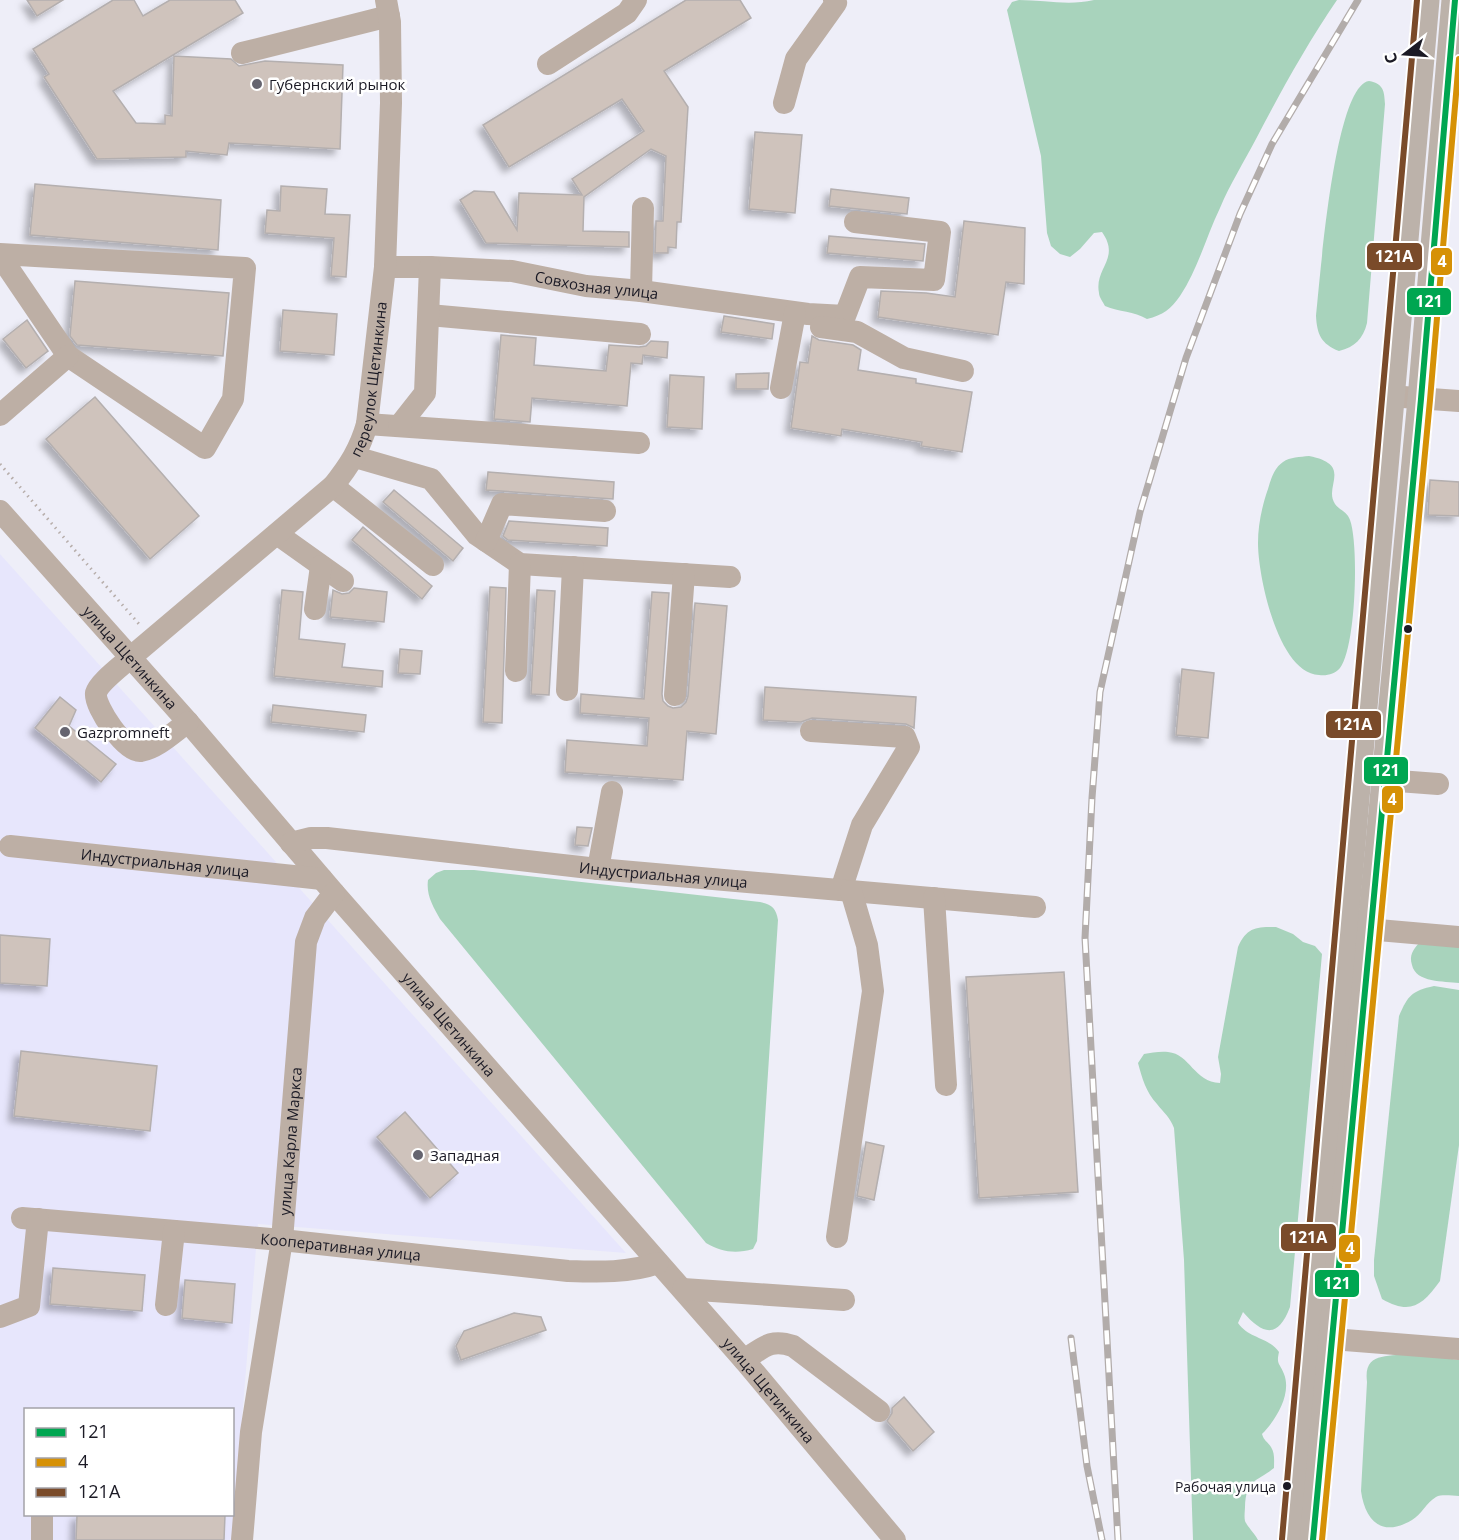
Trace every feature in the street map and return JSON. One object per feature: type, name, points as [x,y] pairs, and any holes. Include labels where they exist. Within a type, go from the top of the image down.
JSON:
[{"type":"main road","points":[[1313,1540],[1332,1339],[1358,928],[1362,723],[1393,396],[1426,0]]},
{"type":"main road","points":[[1291,1540],[1358,928],[1384,780],[1421,399],[1455,0]]},
{"type":"street","points":[[548,64],[627,13],[636,0]]},
{"type":"street","points":[[784,103],[796,59],[835,2]]},
{"type":"street","points":[[242,52],[387,8]]},
{"type":"street","name":"переулок Щетинкина","points":[[188,722],[152,746],[140,751],[131,750],[99,707],[96,693],[102,683],[131,657],[333,486],[355,457],[362,442],[367,424],[385,267],[391,103],[387,8]]},
{"type":"street","points":[[641,291],[643,208]]},
{"type":"street","points":[[798,317],[845,316],[860,277],[933,280],[940,232],[855,222]]},
{"type":"street","points":[[0,255],[245,268],[233,399],[206,448],[68,356],[0,255]]},
{"type":"street","name":"Совхозная улица","points":[[385,267],[512,271],[586,286],[641,291],[798,317]]},
{"type":"street","points":[[399,426],[424,393],[430,267]]},
{"type":"street","points":[[429,315],[640,334]]},
{"type":"street","points":[[798,317],[857,332],[904,358],[963,371]]},
{"type":"street","points":[[781,388],[798,317]]},
{"type":"street","points":[[0,415],[68,356]]},
{"type":"street","points":[[1393,396],[1459,401]]},
{"type":"street","points":[[367,424],[639,443]]},
{"type":"street","points":[[355,457],[431,479],[477,535],[520,564],[730,577]]},
{"type":"street","points":[[333,486],[433,565]]},
{"type":"street","points":[[486,541],[502,504],[605,511]]},
{"type":"street","name":"улица Щетинкина","points":[[0,511],[131,657],[328,886],[683,1289],[895,1540]]},
{"type":"street","points":[[277,534],[343,581]]},
{"type":"street","points":[[516,671],[520,564]]},
{"type":"street","points":[[315,609],[321,566]]},
{"type":"street","points":[[567,690],[573,567]]},
{"type":"street","points":[[675,695],[684,574]]},
{"type":"street","points":[[811,732],[905,737],[909,747],[862,825],[846,891],[867,945],[873,991],[837,1237]]},
{"type":"street","points":[[1384,780],[1438,784]]},
{"type":"street","points":[[598,869],[612,792]]},
{"type":"street","name":"Индустриальная улица","points":[[291,843],[311,838],[327,838],[598,869],[1035,907]]},
{"type":"street","name":"Индустриальная улица","points":[[10,846],[328,886]]},
{"type":"street","name":"улица Карла Маркса","points":[[242,1540],[242,1431],[282,1240],[306,942],[328,886]]},
{"type":"street","points":[[934,898],[946,1084]]},
{"type":"street","points":[[1358,928],[1459,937]]},
{"type":"street","name":"Кооперативная улица","points":[[0,1317],[29,1306],[30,1219],[282,1240],[568,1271],[635,1270],[658,1263]]},
{"type":"street","points":[[166,1305],[174,1231]]},
{"type":"street","points":[[683,1289],[844,1300]]},
{"type":"street","points":[[1332,1339],[1459,1349]]},
{"type":"street","points":[[744,1360],[773,1342],[793,1346],[879,1411]]},
{"type":"street","points":[[42,1516],[42,1540]]},
{"type":"path","points":[[0,464],[152,639]]},
{"type":"shaded area","points":[[0,554],[626,1253],[258,1224],[234,1516],[234,1408],[24,1408],[24,1516],[234,1516],[232,1540],[0,1540]]},
{"type":"green space","points":[[1019,0],[1066,3],[1094,0],[1337,0],[1295,68],[1233,182],[1186,286],[1173,305],[1158,316],[1147,319],[1137,314],[1105,306],[1098,284],[1109,249],[1102,232],[1094,233],[1070,257],[1060,254],[1051,246],[1047,233],[1041,156],[1007,10],[1012,2]]},
{"type":"green space","points":[[1369,81],[1380,86],[1385,104],[1367,323],[1358,342],[1339,351],[1324,342],[1317,328],[1316,316],[1325,227],[1338,148],[1347,115],[1357,91]]},
{"type":"green space","points":[[1309,456],[1323,460],[1334,470],[1332,497],[1335,504],[1350,520],[1353,532],[1355,572],[1350,640],[1340,668],[1325,675],[1305,670],[1292,658],[1282,641],[1266,599],[1259,558],[1258,536],[1261,516],[1273,474],[1277,467],[1286,460]]},
{"type":"green space","points":[[444,870],[474,870],[760,902],[775,910],[778,920],[757,1241],[753,1249],[729,1251],[706,1243],[440,919],[429,896],[428,880]]},
{"type":"green space","points":[[1263,927],[1276,927],[1315,946],[1322,954],[1290,1307],[1280,1325],[1275,1329],[1263,1329],[1243,1312],[1238,1323],[1248,1332],[1270,1343],[1279,1352],[1278,1362],[1284,1374],[1286,1390],[1277,1414],[1262,1434],[1272,1449],[1274,1468],[1250,1486],[1246,1498],[1245,1521],[1258,1540],[1193,1540],[1184,1260],[1174,1128],[1147,1090],[1138,1063],[1144,1054],[1168,1052],[1182,1058],[1204,1078],[1220,1083],[1218,1057],[1238,947],[1249,932]]},
{"type":"green space","points":[[1419,943],[1459,944],[1459,983],[1431,980],[1415,971],[1411,955]]},
{"type":"green space","points":[[1434,986],[1459,990],[1459,1145],[1440,1281],[1421,1302],[1408,1307],[1392,1304],[1382,1299],[1374,1276],[1374,1260],[1399,1016],[1412,995]]},
{"type":"green space","points":[[1412,1353],[1459,1360],[1459,1496],[1436,1497],[1412,1520],[1401,1525],[1384,1527],[1377,1524],[1366,1511],[1361,1491],[1367,1372],[1369,1365],[1380,1357]]},
{"type":"building","points":[[27,0],[63,0],[37,16]]},
{"type":"building","name":"Губернский рынок","points":[[113,0],[134,0],[143,16],[170,0],[235,0],[243,13],[113,91],[136,123],[165,124],[165,115],[172,116],[174,56],[231,59],[239,66],[265,61],[343,65],[340,149],[229,143],[227,155],[186,151],[186,157],[97,159],[44,77],[49,74],[33,49]]},
{"type":"building","points":[[686,0],[740,0],[751,18],[664,71],[688,107],[681,222],[677,222],[676,248],[668,247],[668,253],[655,253],[656,221],[663,221],[666,156],[651,149],[584,197],[583,231],[629,232],[629,247],[486,243],[460,200],[474,191],[494,192],[517,230],[519,193],[582,195],[572,179],[644,131],[622,99],[509,167],[483,125]]},
{"type":"building","points":[[755,132],[802,135],[795,213],[749,209]]},
{"type":"building","points":[[35,184],[221,200],[218,250],[30,235]]},
{"type":"building","points":[[281,186],[327,189],[325,214],[350,215],[346,277],[331,276],[334,238],[265,233],[267,210],[280,211]]},
{"type":"building","points":[[831,189],[909,198],[907,214],[829,206]]},
{"type":"building","points":[[964,221],[1025,228],[1024,284],[1006,282],[998,335],[878,317],[881,291],[955,297]]},
{"type":"building","points":[[829,236],[925,244],[923,261],[827,253]]},
{"type":"building","points":[[75,281],[229,293],[223,356],[77,345],[70,336]]},
{"type":"building","points":[[283,310],[337,314],[334,355],[280,351]]},
{"type":"building","points":[[724,316],[774,324],[772,339],[721,332]]},
{"type":"building","points":[[27,320],[48,351],[26,368],[3,339]]},
{"type":"building","points":[[501,335],[536,338],[534,365],[606,371],[609,345],[639,347],[646,346],[651,341],[668,342],[667,358],[643,355],[642,364],[631,363],[627,406],[532,398],[530,422],[494,419]]},
{"type":"building","points":[[812,336],[819,340],[853,345],[861,350],[858,370],[916,379],[916,383],[972,392],[962,452],[921,446],[922,442],[842,429],[841,436],[791,428],[800,362],[808,363]]},
{"type":"building","points":[[769,373],[768,389],[736,389],[736,374]]},
{"type":"building","points":[[670,375],[704,377],[702,429],[667,427]]},
{"type":"building","points":[[95,397],[199,516],[150,559],[46,439]]},
{"type":"building","points":[[488,472],[614,482],[613,499],[486,490]]},
{"type":"building","points":[[1430,480],[1459,482],[1459,516],[1428,515]]},
{"type":"building","points":[[394,490],[463,548],[453,561],[383,502]]},
{"type":"building","points":[[509,521],[608,528],[607,546],[508,540],[503,536]]},
{"type":"building","points":[[363,527],[432,586],[422,599],[352,540]]},
{"type":"building","points":[[490,587],[506,588],[502,723],[483,722]]},
{"type":"building","points":[[354,588],[387,592],[384,622],[330,617],[333,590],[342,594],[349,593]]},
{"type":"building","points":[[282,590],[303,592],[299,639],[345,644],[342,667],[383,671],[382,687],[274,676]]},
{"type":"building","points":[[537,590],[555,591],[549,695],[531,694]]},
{"type":"building","points":[[652,592],[669,593],[662,694],[663,701],[673,708],[681,707],[688,696],[695,603],[727,606],[716,734],[687,731],[683,780],[565,772],[567,740],[647,746],[649,718],[580,713],[581,694],[644,699]]},
{"type":"building","points":[[400,649],[422,651],[420,674],[398,673]]},
{"type":"building","points":[[1182,669],[1214,673],[1208,738],[1176,735]]},
{"type":"building","points":[[765,687],[916,697],[914,728],[906,724],[812,718],[801,722],[763,720]]},
{"type":"building","points":[[60,697],[76,710],[69,726],[116,764],[101,782],[35,728]]},
{"type":"building","points":[[273,705],[366,715],[364,732],[271,722]]},
{"type":"building","points":[[577,827],[592,828],[588,846],[575,845]]},
{"type":"building","points":[[0,935],[50,939],[47,986],[0,983]]},
{"type":"building","points":[[1064,972],[1078,1192],[979,1198],[966,977]]},
{"type":"building","points":[[21,1051],[157,1066],[150,1131],[14,1116]]},
{"type":"building","name":"Западная","points":[[405,1112],[458,1173],[430,1198],[377,1137]]},
{"type":"building","points":[[866,1142],[884,1146],[874,1200],[857,1196]]},
{"type":"building","points":[[53,1268],[145,1275],[142,1311],[50,1304]]},
{"type":"building","points":[[185,1280],[235,1284],[232,1323],[182,1318]]},
{"type":"building","points":[[514,1313],[541,1317],[546,1330],[461,1360],[456,1346],[464,1331]]},
{"type":"building","points":[[904,1397],[934,1432],[913,1451],[887,1421],[892,1408]]},
{"type":"building","points":[[77,1516],[225,1516],[224,1540],[76,1540]]},
{"type":"railway","points":[[1118,1540],[1085,938],[1100,692],[1140,512],[1186,358],[1240,214],[1272,144],[1358,0]]},
{"type":"railway","points":[[1071,1338],[1087,1466],[1102,1540]]},
{"type":"transit line","name":"121А","points":[[1282,1539],[1417,0]]},
{"type":"transit line","name":"121","points":[[1313,1540],[1421,399],[1455,0]]},
{"type":"transit line","name":"4","points":[[1322,1540],[1430,400],[1459,59]]},
{"type":"place","name":"Губернский рынок","points":[[257,84]]},
{"type":"place","name":"Gazpromneft","points":[[65,732]]},
{"type":"place","name":"Западная","points":[[418,1155]]},
{"type":"place","name":"Рабочая улица","points":[[1287,1486]]}]
